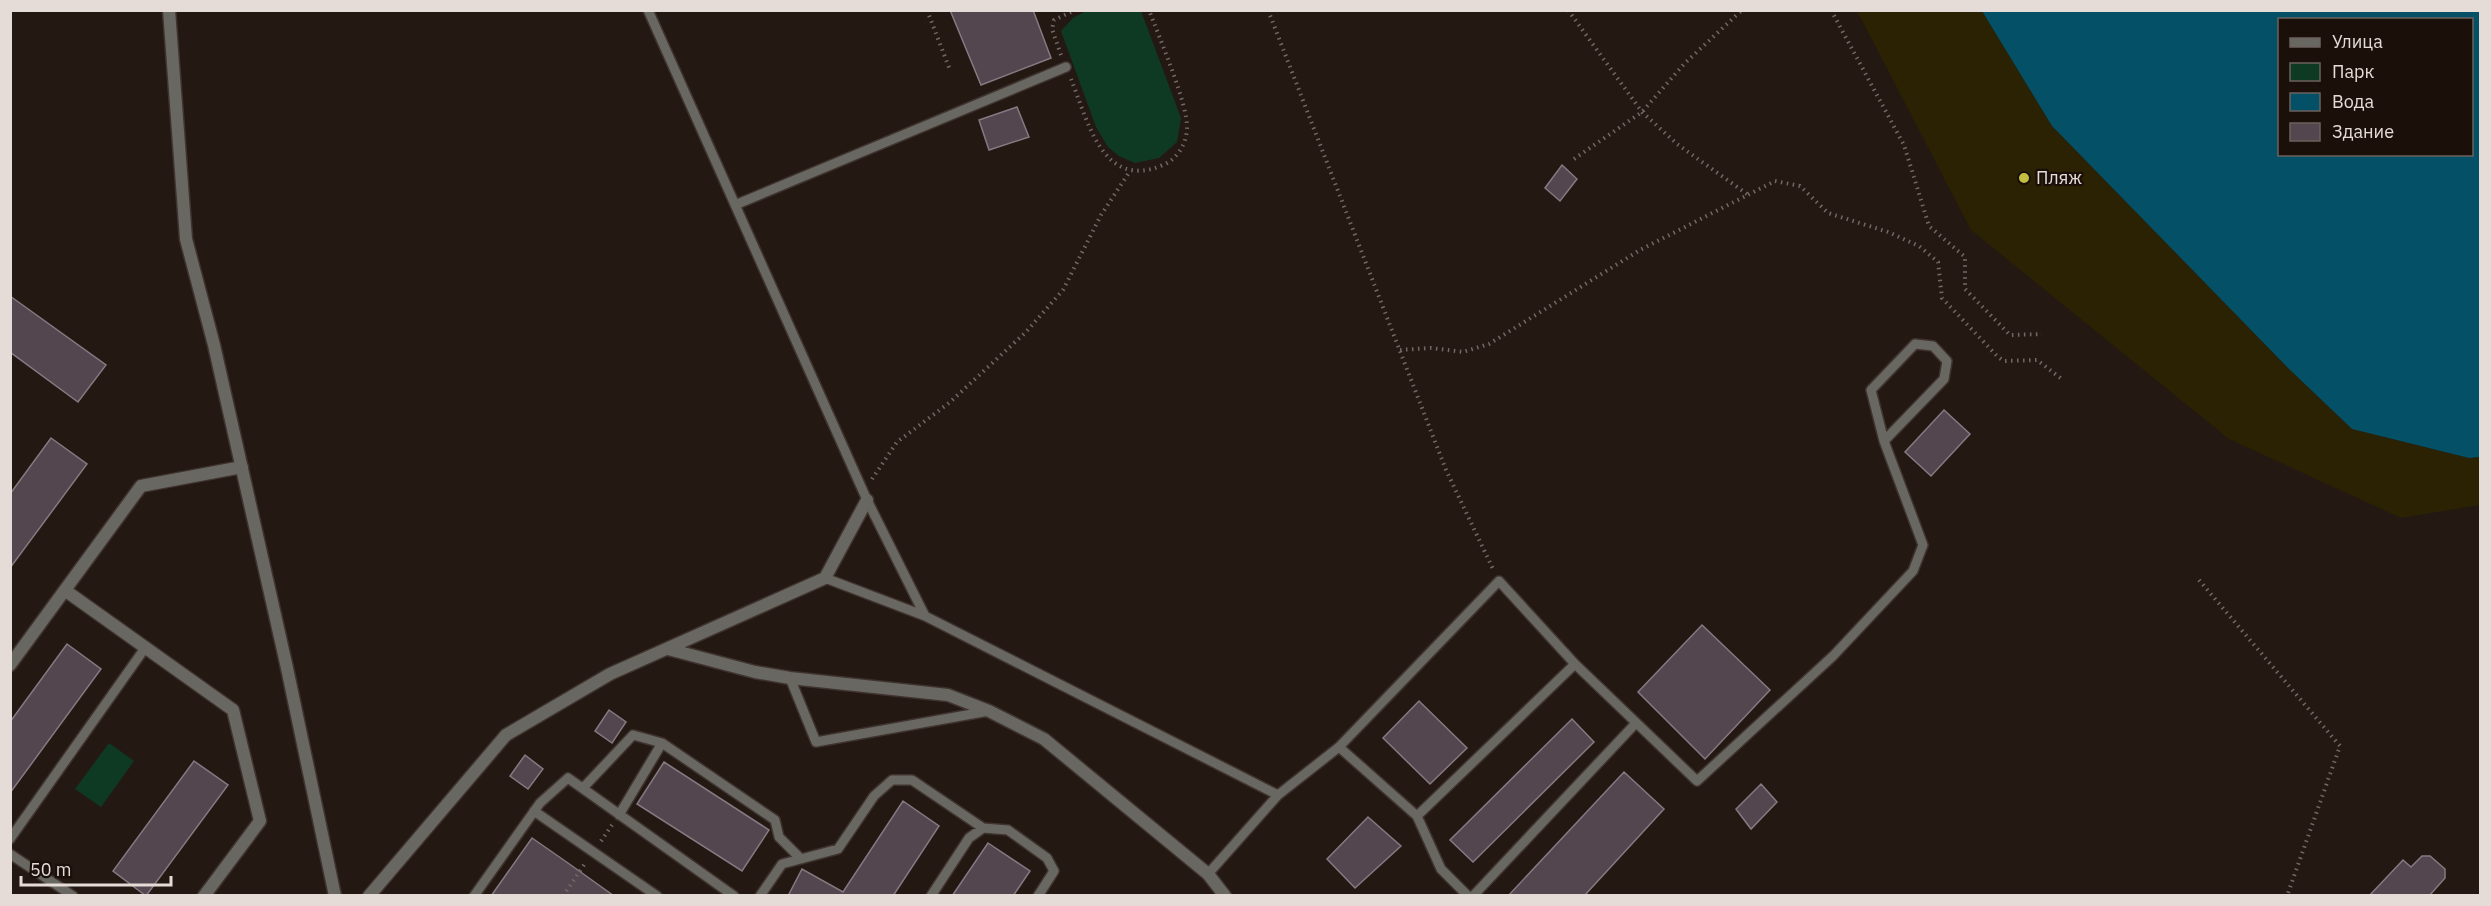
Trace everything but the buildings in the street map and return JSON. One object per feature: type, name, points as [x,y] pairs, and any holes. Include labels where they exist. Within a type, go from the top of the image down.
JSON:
[{"type":"street","points":[[169,10],[186,239],[214,345],[242,467],[335,896]]},
{"type":"street","points":[[10,665],[141,486],[242,467]]},
{"type":"street","points":[[369,896],[506,735],[610,674],[825,578],[867,500]]},
{"type":"street","points":[[66,591],[232,710],[260,821],[204,896]]},
{"type":"street","points":[[668,649],[755,672],[790,678],[948,694],[989,711],[1044,739],[1208,874],[1224,896]]},
{"type":"lane","points":[[648,10],[867,500],[925,616]]},
{"type":"lane","points":[[735,205],[1066,67]]},
{"type":"lane","points":[[1208,874],[1278,795],[1339,747],[1498,581],[1575,664],[1697,780],[1833,656],[1913,571],[1923,546],[1884,441],[1871,390],[1915,344],[1933,346],[1947,361],[1944,379],[1884,441]]},
{"type":"lane","points":[[825,578],[925,616],[1278,795]]},
{"type":"lane","points":[[10,838],[145,648]]},
{"type":"lane","points":[[1417,816],[1575,664]]},
{"type":"lane","points":[[790,678],[816,742],[989,711]]},
{"type":"lane","points":[[1473,896],[1636,723]]},
{"type":"lane","points":[[583,788],[633,735],[662,743],[775,820],[778,837],[801,859]]},
{"type":"lane","points":[[619,815],[662,743]]},
{"type":"lane","points":[[1339,747],[1417,816],[1441,869],[1468,896]]},
{"type":"lane","points":[[474,896],[534,811],[568,778],[734,896]]},
{"type":"lane","points":[[760,896],[782,864],[838,849],[874,796],[891,780],[912,780],[982,828],[1008,830],[1047,858],[1054,872],[1038,896]]},
{"type":"lane","points":[[534,811],[657,896]]},
{"type":"lane","points":[[931,896],[969,838],[982,828]]},
{"type":"lane","points":[[10,854],[73,896]]},
{"type":"path","points":[[927,10],[950,70]]},
{"type":"path","points":[[1075,10],[1054,20],[1052,29],[1098,145],[1111,163],[1130,171],[1148,172],[1168,163],[1179,154],[1187,128],[1183,106],[1149,10]]},
{"type":"path","points":[[1268,10],[1446,470],[1498,581]]},
{"type":"path","points":[[1569,10],[1642,112],[1677,144],[1747,194]]},
{"type":"path","points":[[1574,159],[1642,112],[1684,64],[1742,10]]},
{"type":"path","points":[[1831,10],[1904,145],[1929,226],[1965,257],[1965,289],[2010,335],[2042,334]]},
{"type":"path","points":[[867,500],[873,478],[897,442],[949,403],[1026,332],[1063,290],[1101,214],[1130,171]]},
{"type":"path","points":[[1400,350],[1431,348],[1463,352],[1489,344],[1640,250],[1775,181],[1800,186],[1828,213],[1888,232],[1919,246],[1938,262],[1942,298],[1998,357],[2004,361],[2037,360],[2063,380]]},
{"type":"path","points":[[2199,580],[2340,746],[2287,896]]},
{"type":"green space","points":[[1088,10],[1141,11],[1181,118],[1177,142],[1159,158],[1135,163],[1119,156],[1108,147],[1096,127],[1061,31],[1073,18]]},
{"type":"green space","points":[[109,743],[134,761],[101,807],[75,789]]},
{"type":"sand","name":"Пляж","points":[[1857,11],[1982,11],[2052,126],[2289,369],[2352,429],[2469,458],[2480,457],[2480,505],[2401,518],[2229,439],[1971,230]]},
{"type":"water","points":[[1982,11],[2480,11],[2480,457],[2469,458],[2352,429],[2289,369],[2052,126]]},
{"type":"place","name":"Пляж","points":[[2024,178]]}]
